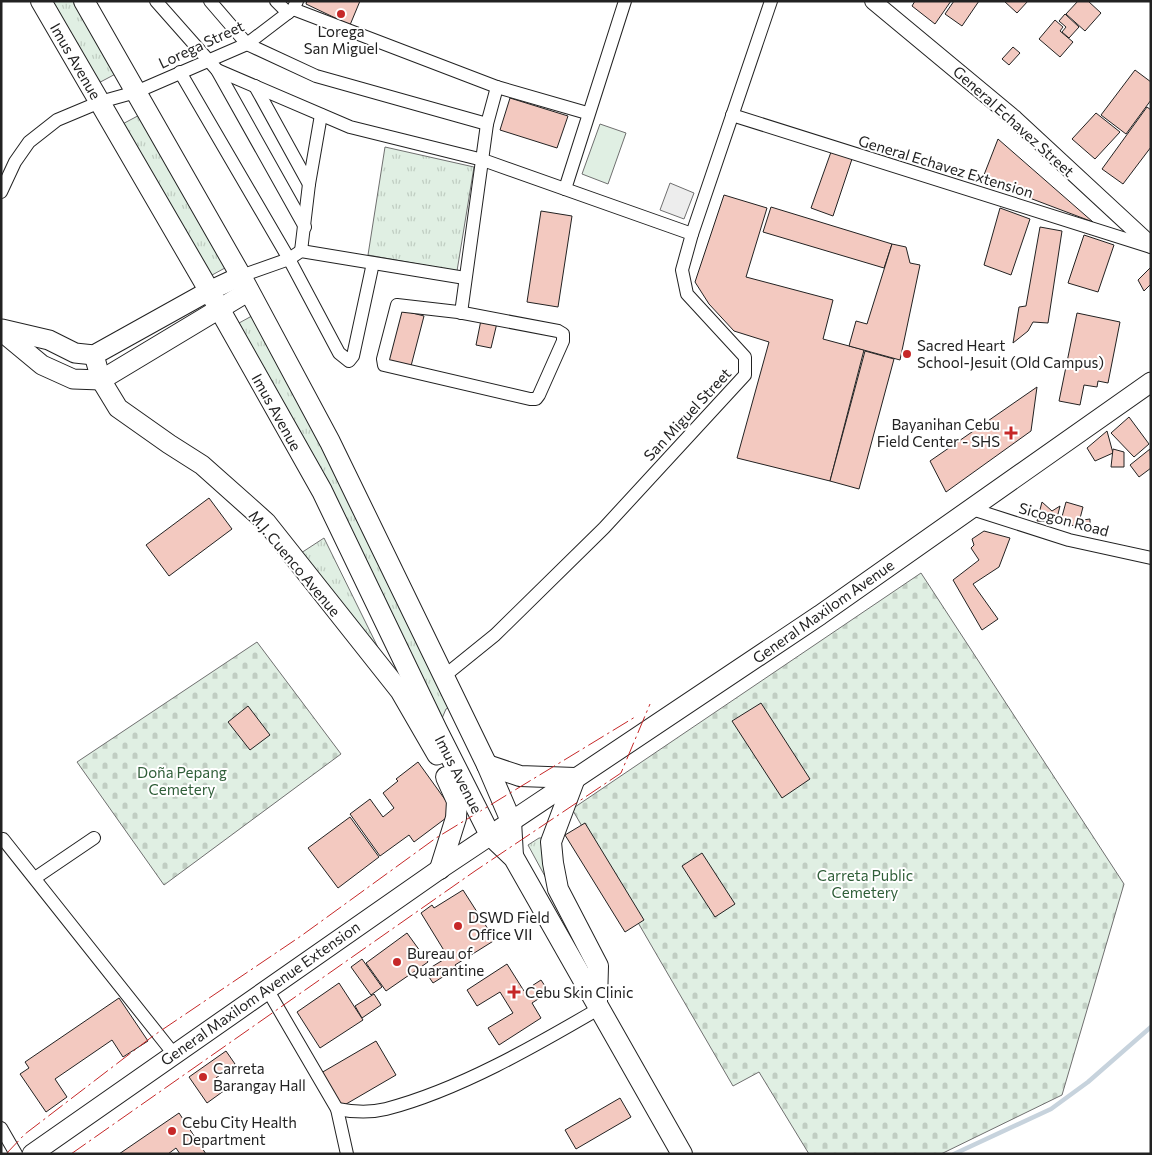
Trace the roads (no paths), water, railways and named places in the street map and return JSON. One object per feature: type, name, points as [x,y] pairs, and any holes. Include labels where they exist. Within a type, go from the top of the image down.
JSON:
[{"type":"main road","name":"Imus Avenue","points":[[42,1],[322,491],[437,730],[490,835]]},
{"type":"main road","name":"Imus Avenue","points":[[84,1],[245,283],[330,442],[487,765],[511,821]]},
{"type":"main road","points":[[1,330],[48,340],[75,353],[94,355],[214,300],[245,283]]},
{"type":"main road","points":[[1,330],[42,365],[73,379],[102,380],[214,300]]},
{"type":"main road","name":"M.J. Cuenco Avenue","points":[[94,355],[102,380],[118,408],[168,444],[202,464],[266,522],[400,691],[436,755]]},
{"type":"main road","name":"General Maxilom Avenue","points":[[490,835],[820,615],[969,508],[1151,382]]},
{"type":"main road","points":[[437,730],[434,744],[436,755],[457,801],[456,818],[440,869]]},
{"type":"main road","points":[[487,765],[520,776],[575,778],[552,842],[553,863],[558,889],[598,966],[599,1006]]},
{"type":"main road","points":[[511,821],[513,856]]},
{"type":"main road","points":[[490,835],[513,856],[682,1154]]},
{"type":"main road","name":"General Maxilom Avenue Extension","points":[[32,1154],[173,1053],[490,835]]},
{"type":"street","points":[[156,1],[213,65],[305,227]]},
{"type":"street","points":[[210,1],[247,44],[316,76],[487,124]]},
{"type":"street","points":[[276,1],[497,87],[587,113]]},
{"type":"street","points":[[565,189],[587,113],[625,1]]},
{"type":"street","name":"San Miguel Street","points":[[443,677],[495,636],[604,528],[745,375],[745,357],[738,346],[687,294],[682,270],[692,234],[771,1]]},
{"type":"street","name":"General Echavez Street","points":[[873,1],[1015,119],[1151,246]]},
{"type":"street","name":"Lorega Street","points":[[1,192],[15,162],[29,142],[57,120],[100,102],[136,92],[180,72],[213,65],[247,44],[293,8]]},
{"type":"street","points":[[213,65],[255,86],[350,127],[483,160],[692,234]]},
{"type":"street","points":[[180,72],[290,259],[339,353],[349,360],[353,356],[373,264]]},
{"type":"street","points":[[255,86],[309,184]]},
{"type":"street","points":[[461,313],[487,124],[497,87]]},
{"type":"street","points":[[245,283],[264,269],[290,259],[301,251],[320,115]]},
{"type":"street","name":"General Echavez Extension","points":[[732,116],[1151,246]]},
{"type":"street","points":[[301,251],[465,278]]},
{"type":"street","points":[[398,305],[461,313],[558,331],[563,334],[563,342],[536,399],[384,365],[383,359],[398,305]]},
{"type":"street","name":"Sicogon Road","points":[[969,508],[1068,540],[1151,558]]},
{"type":"street","points":[[35,878],[94,838]]},
{"type":"street","points":[[3,839],[173,1053]]},
{"type":"street","points":[[268,989],[337,1109],[347,1154]]},
{"type":"street","points":[[337,1109],[369,1112],[386,1109],[437,1091],[488,1069],[599,1006]]},
{"type":"street","points":[[1,1128],[16,1154]]},
{"type":"waterway","points":[[954,1154],[1051,1109],[1088,1082],[1151,1027]]},
{"type":"place","name":"Lorega San Miguel","points":[[341,14]]},
{"type":"place","name":"Sacred Heart School-Jesuit (Old Campus)","points":[[907,354]]},
{"type":"place","name":"Bayanihan Cebu Field Center - SHS","points":[[1011,433]]},
{"type":"place","name":"DSWD Field Office VII","points":[[458,926]]},
{"type":"place","name":"Bureau of Quarantine","points":[[397,962]]},
{"type":"place","name":"Cebu Skin Clinic","points":[[514,992]]},
{"type":"place","name":"Carreta Barangay Hall","points":[[203,1077]]},
{"type":"place","name":"Cebu City Health Department","points":[[172,1131]]},
{"type":"park label","name":"Doña Pepang Cemetery","points":[[182,780]]},
{"type":"park label","name":"Carreta Public Cemetery","points":[[865,884]]}]
